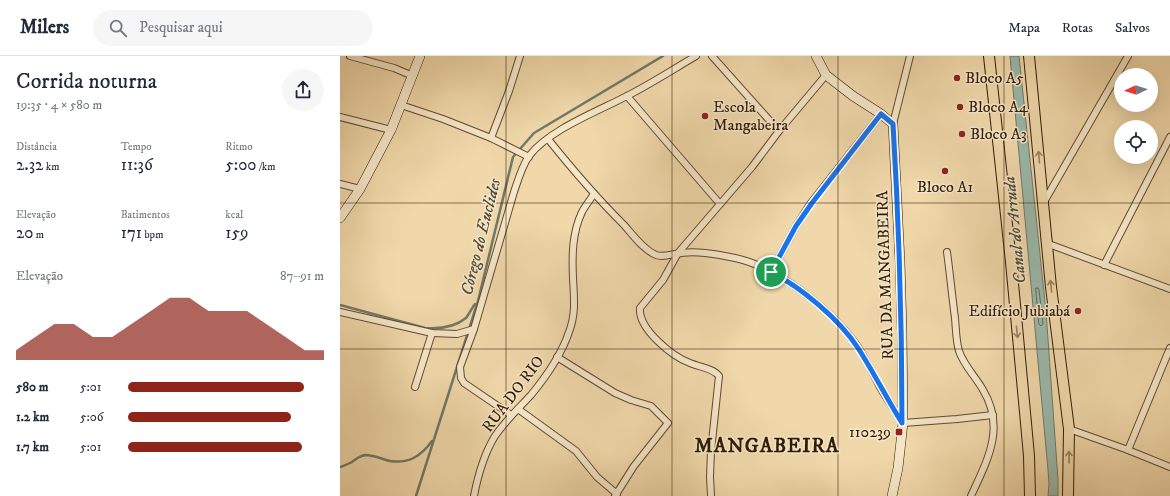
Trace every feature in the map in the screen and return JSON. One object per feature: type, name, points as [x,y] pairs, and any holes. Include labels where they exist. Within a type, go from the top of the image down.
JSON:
[{"type":"main road","points":[[989,56],[1025,407],[1029,456],[1030,496]]},
{"type":"main road","points":[[1029,56],[1046,243],[1069,429],[1068,496]]},
{"type":"street","points":[[350,56],[394,68],[412,76]]},
{"type":"street","points":[[340,218],[360,189],[392,130],[420,56]]},
{"type":"street","points":[[491,138],[509,91],[520,56]]},
{"type":"street","points":[[511,415],[464,383],[461,378],[460,367],[471,331],[481,306],[526,155],[572,124],[626,96],[696,56]]},
{"type":"street","points":[[712,56],[779,131]]},
{"type":"street","points":[[816,56],[826,75],[852,96],[881,114],[893,124],[910,56]]},
{"type":"street","points":[[1043,204],[1128,56]]},
{"type":"street","points":[[711,496],[711,450],[719,376],[714,371],[690,363],[676,356],[651,334],[643,322],[640,311],[642,304],[664,280],[678,253],[752,167],[779,131],[826,75]]},
{"type":"street","points":[[626,96],[720,204]]},
{"type":"street","points":[[401,105],[443,119],[491,138],[526,155]]},
{"type":"street","points":[[771,272],[796,226],[881,114]]},
{"type":"street","points":[[340,118],[392,130]]},
{"type":"street","name":"RUA DA MANGABEIRA","points":[[892,496],[898,468],[902,423],[900,270],[893,124]]},
{"type":"street","points":[[1104,265],[1170,138]]},
{"type":"street","points":[[548,139],[594,194],[642,244],[657,256],[678,253],[725,255],[745,260],[771,272],[805,293],[847,334],[857,347],[902,423],[993,415]]},
{"type":"street","points":[[340,184],[360,189]]},
{"type":"street","name":"RUA DO RIO","points":[[474,496],[477,480],[487,452],[495,436],[511,415],[518,409],[545,377],[569,333],[574,315],[573,250],[577,227],[582,212],[594,194]]},
{"type":"street","points":[[1046,243],[1170,289]]},
{"type":"street","points":[[947,252],[959,351],[969,370],[983,390],[990,404],[993,415],[993,433],[990,454],[971,496]]},
{"type":"street","points":[[340,312],[432,333],[458,334],[471,331]]},
{"type":"street","points":[[415,387],[432,333]]},
{"type":"street","points":[[1128,450],[1170,348]]},
{"type":"street","points":[[518,409],[580,454],[597,477],[616,495],[634,466],[668,423],[651,406],[615,393],[557,357]]},
{"type":"street","points":[[1069,429],[1170,467]]},
{"type":"water","points":[[1010,56],[1019,56],[1046,311],[1058,496],[1048,496],[1048,470]]},
{"type":"waterway","name":"Córego do Euclides","points":[[416,496],[478,301],[513,157],[534,133],[663,56]]},
{"type":"waterway","points":[[340,305],[425,328],[441,328],[457,324],[462,321],[466,318],[475,304]]},
{"type":"waterway","points":[[340,467],[365,455],[397,462],[409,460],[419,455],[432,441]]},
{"type":"place","name":"Bloco A5","points":[[957,78]]},
{"type":"place","name":"Bloco A4","points":[[960,107]]},
{"type":"place","name":"Escola Mangabeira","points":[[705,116]]},
{"type":"place","name":"Bloco A3","points":[[962,134]]},
{"type":"place","name":"Bloco A1","points":[[945,171]]},
{"type":"place","name":"Edifício Jubiabá","points":[[1078,311]]},
{"type":"place","name":"110239","points":[[899,432]]},
{"type":"district","name":"MANGABEIRA","points":[[767,446]]},
{"type":"route","points":[[881,114],[888,119],[893,124],[897,184],[902,331],[902,423],[868,364],[847,334],[805,293],[771,272],[796,226],[860,140],[881,114]]},
{"type":"water label","name":"Canal do Arruda","points":[[1015,230]]}]
